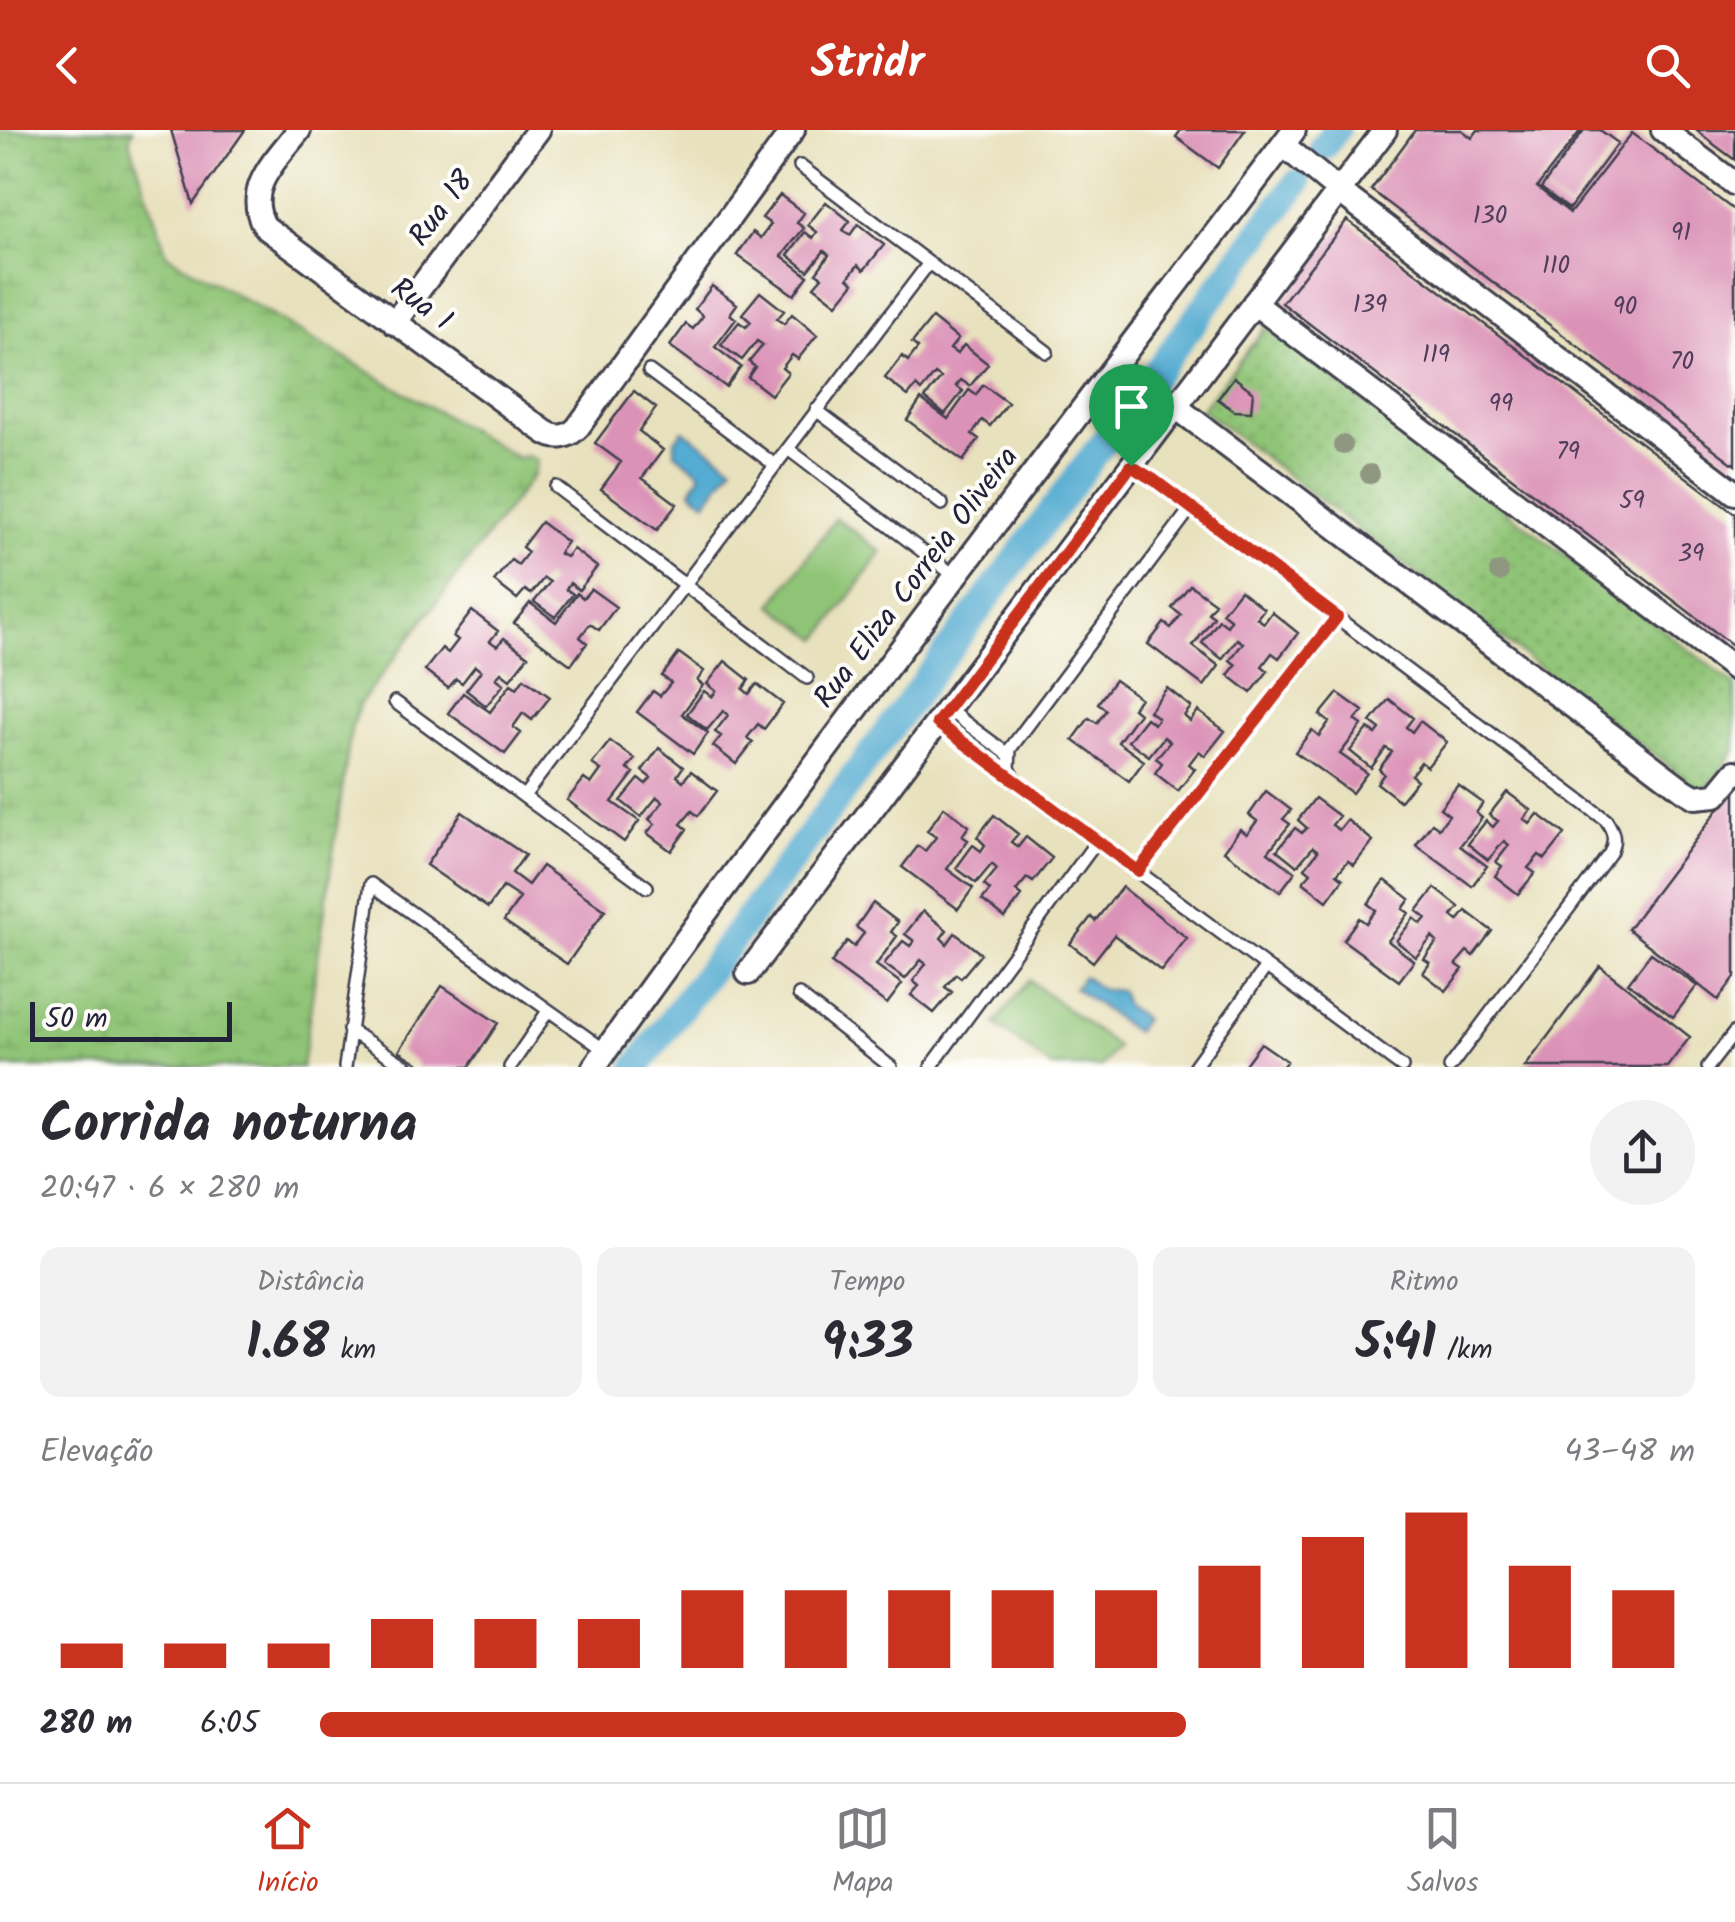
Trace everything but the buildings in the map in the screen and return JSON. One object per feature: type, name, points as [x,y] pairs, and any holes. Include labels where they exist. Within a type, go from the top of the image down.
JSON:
[{"type":"street","name":"Rua 1","points":[[300,130],[260,182],[256,209],[271,233],[545,432],[562,437],[578,427],[793,130]]},
{"type":"street","name":"Rua 18","points":[[394,323],[538,130]]},
{"type":"street","points":[[748,974],[1385,130]]},
{"type":"street","points":[[1663,130],[1735,184]]},
{"type":"street","points":[[1288,137],[1338,191],[1735,494]]},
{"type":"street","name":"Rua Eliza Correia Oliveira","points":[[600,1059],[955,576],[1288,137]]},
{"type":"street","points":[[1254,303],[1735,670]]},
{"type":"street","points":[[1176,407],[1686,791],[1706,798],[1716,795],[1729,780]]},
{"type":"lane","points":[[800,166],[1047,352]]},
{"type":"lane","points":[[524,796],[928,262]]},
{"type":"lane","points":[[649,371],[775,465]]},
{"type":"lane","points":[[816,410],[942,504]]},
{"type":"lane","points":[[788,448],[955,576]]},
{"type":"lane","points":[[1131,466],[1606,820],[1615,840],[1610,853],[1450,1067]]},
{"type":"lane","points":[[556,487],[807,678]]},
{"type":"lane","points":[[1014,778],[1009,768],[1010,749],[1191,508]]},
{"type":"lane","points":[[1138,871],[1337,617]]},
{"type":"lane","points":[[395,702],[646,888]]},
{"type":"lane","points":[[942,716],[1009,755]]},
{"type":"lane","points":[[942,716],[1014,778],[1402,1067]]},
{"type":"lane","points":[[931,1067],[1097,841]]},
{"type":"lane","points":[[345,1067],[371,884],[548,1011],[600,1059]]},
{"type":"lane","points":[[1194,1067],[1266,967]]},
{"type":"lane","points":[[799,995],[891,1067]]},
{"type":"lane","points":[[510,1067],[548,1011]]},
{"type":"lane","points":[[350,1030],[406,1067]]},
{"type":"lane","points":[[1708,1067],[1735,1032]]},
{"type":"green space","points":[[0,130],[133,130],[129,139],[167,255],[518,458],[537,460],[534,474],[359,705],[351,729],[302,1067],[0,1067]]},
{"type":"green space","points":[[1266,327],[1735,685],[1735,751],[1703,792],[1201,409]]},
{"type":"green space","points":[[836,518],[882,552],[819,639],[772,605]]},
{"type":"green space","points":[[1029,980],[1117,1047],[1101,1067],[1051,1067],[995,1024]]},
{"type":"water","points":[[683,430],[733,466],[706,502],[691,491],[701,473],[675,453],[675,440]]},
{"type":"water","points":[[1083,976],[1100,989],[1121,991],[1125,1005],[1144,1019],[1135,1032],[1074,988]]},
{"type":"waterway","points":[[1323,147],[1336,130]]},
{"type":"waterway","points":[[637,1067],[1297,183]]},
{"type":"route","points":[[1131,466],[1337,617],[1138,871],[937,723],[1131,466]]}]
